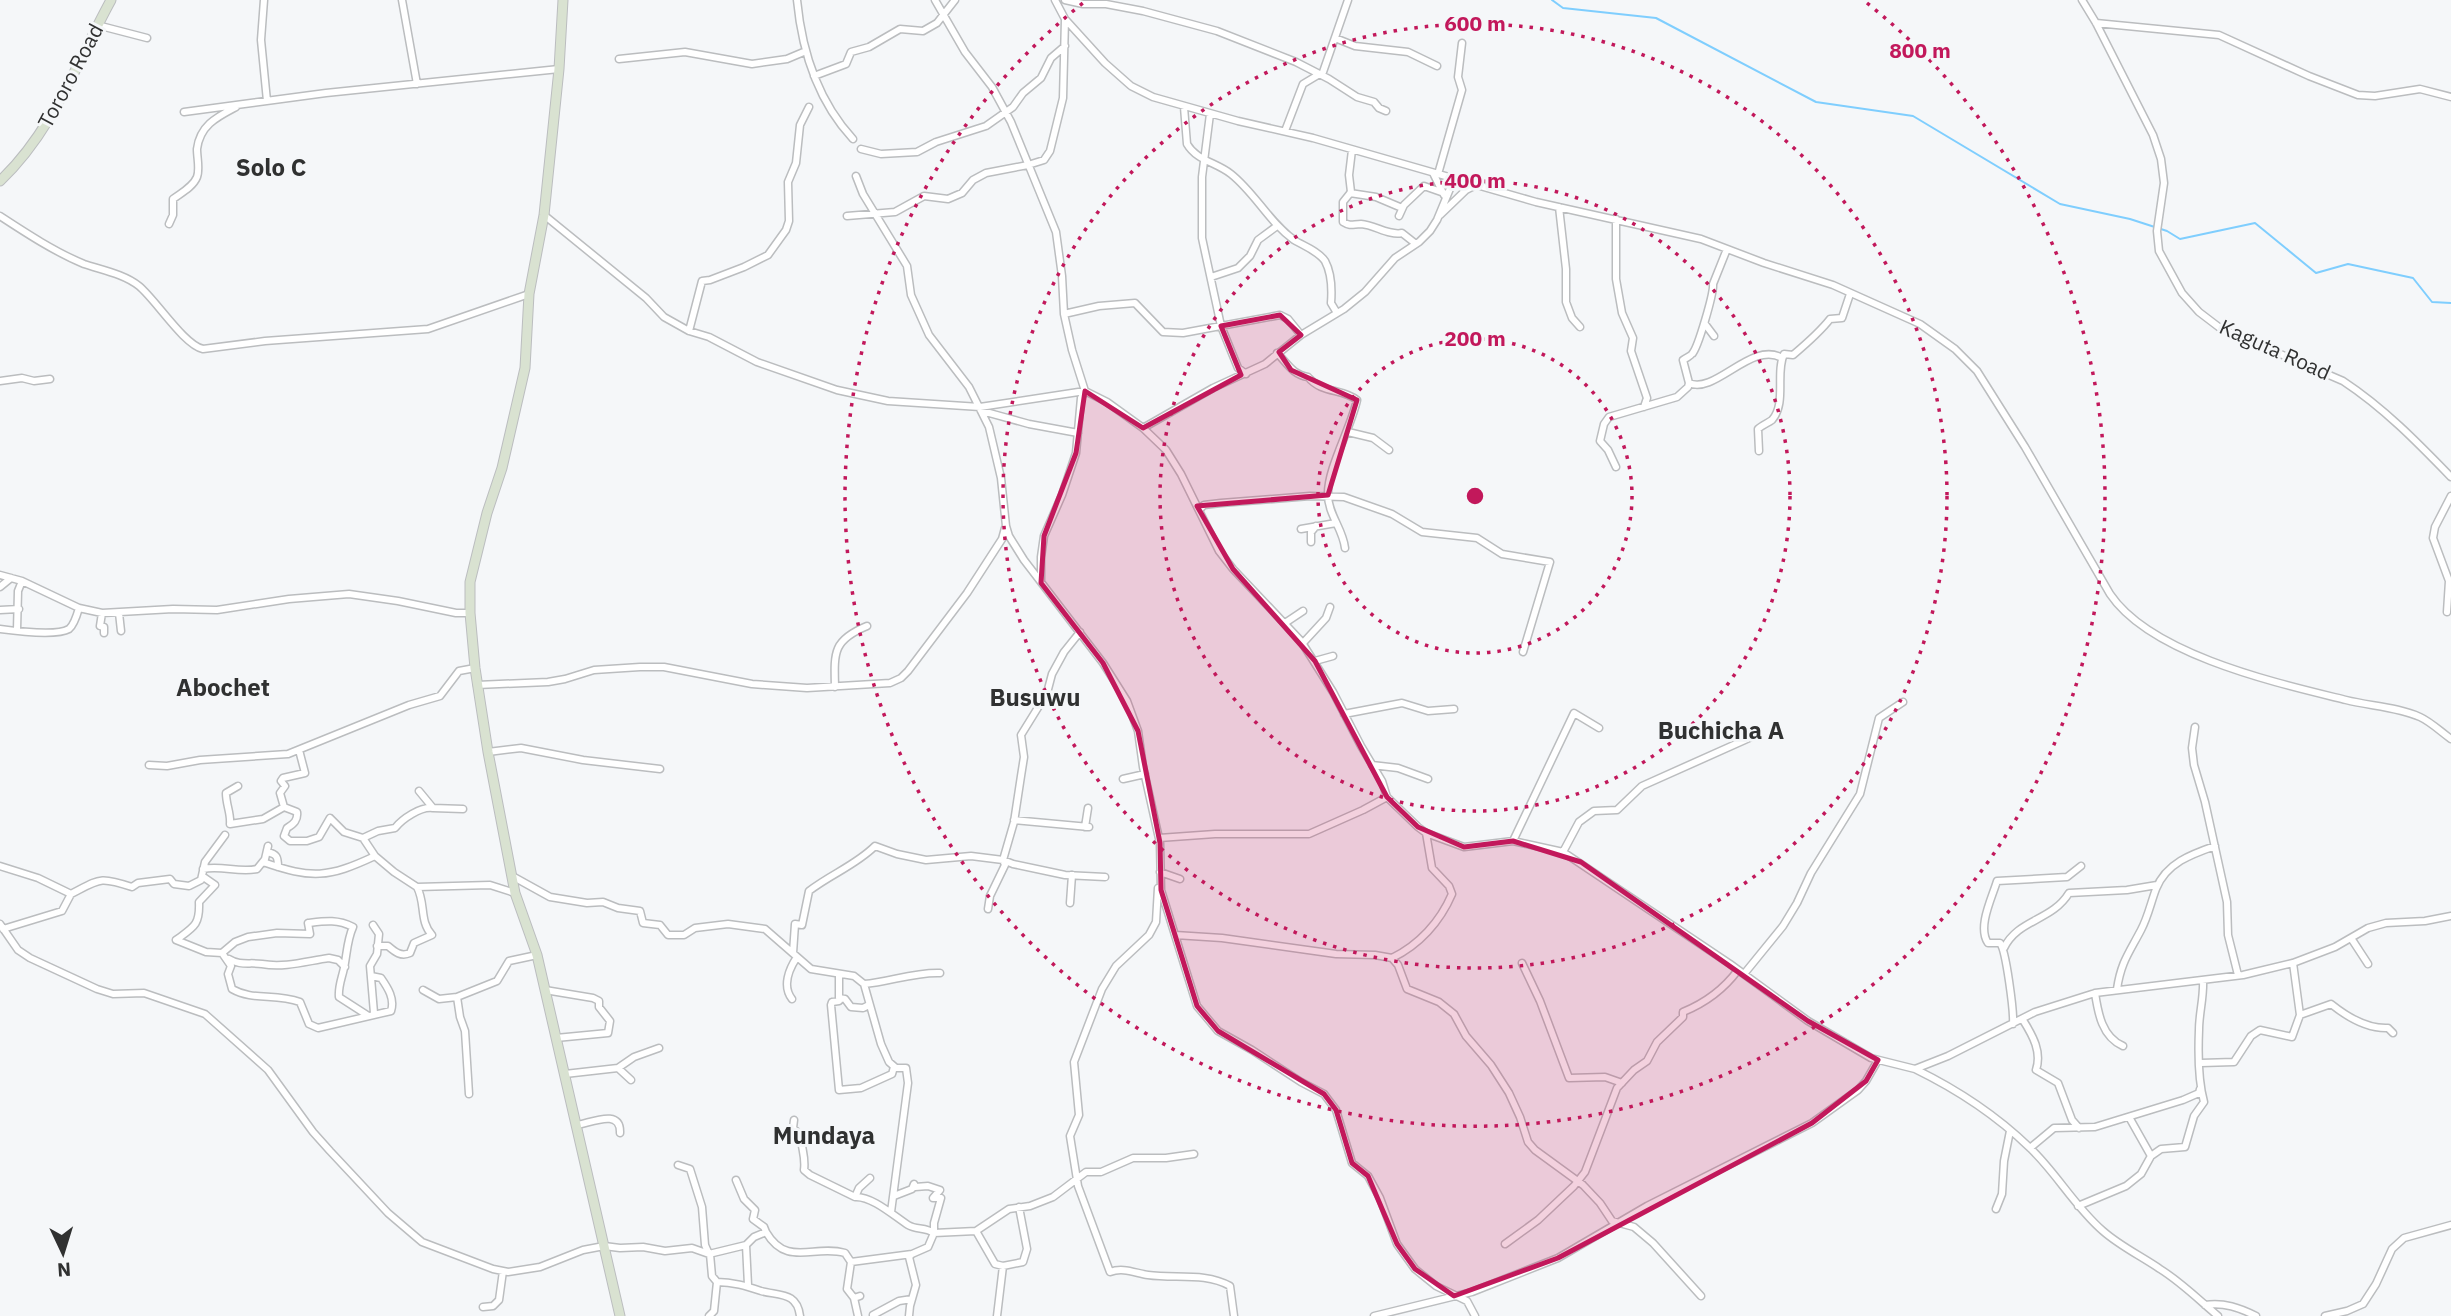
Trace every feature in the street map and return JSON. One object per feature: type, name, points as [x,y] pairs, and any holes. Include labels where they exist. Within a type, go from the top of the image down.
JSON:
[{"type":"main road","name":"Tororo Road","points":[[0,180],[14,167],[46,125],[111,0]]},
{"type":"main road","points":[[563,0],[544,215],[529,294],[525,368],[502,468],[487,513],[470,582],[470,613],[477,685],[515,893],[537,955],[620,1316]]},
{"type":"street","points":[[264,0],[261,40],[267,101]]},
{"type":"street","points":[[402,0],[416,85]]},
{"type":"street","points":[[797,0],[806,51],[814,76],[835,119],[853,139]]},
{"type":"street","points":[[935,0],[1011,122],[1055,232],[1062,276],[1064,314],[1085,391],[1081,398],[1076,453],[1044,536],[1041,583]]},
{"type":"street","points":[[814,76],[846,64],[851,52],[869,47],[900,29],[923,31],[937,23],[955,0]]},
{"type":"street","points":[[1055,0],[1065,19],[1086,44],[1124,80],[1153,97],[1559,207],[1701,239],[1802,274],[1920,324],[1955,349],[1977,371],[2123,613],[2140,626],[2203,658],[2284,685],[2421,718],[2451,738]]},
{"type":"street","points":[[1065,0],[1083,4],[1105,4],[1179,19],[1265,49],[1343,87],[1357,97],[1374,102],[1378,108],[1385,110]]},
{"type":"street","points":[[1285,131],[1303,85],[1306,81],[1320,76],[1348,0]]},
{"type":"street","name":"Kaguta Road","points":[[2081,0],[2096,23],[2153,135],[2161,159],[2164,183],[2157,231],[2159,251],[2169,272],[2191,304],[2230,334],[2343,381],[2383,410],[2451,477]]},
{"type":"street","points":[[847,216],[895,212],[924,196],[948,199],[962,192],[973,180],[986,173],[1028,166],[1044,160],[1050,151],[1063,99],[1065,19]]},
{"type":"street","points":[[2096,23],[2219,35],[2358,95],[2375,96],[2420,89],[2451,97]]},
{"type":"street","points":[[97,25],[147,37]]},
{"type":"street","points":[[1335,38],[1355,46],[1408,52],[1437,66]]},
{"type":"street","points":[[1445,197],[1436,174],[1462,90],[1458,77],[1462,43]]},
{"type":"street","points":[[861,149],[881,154],[917,152],[936,142],[986,126],[1013,107],[1023,93],[1041,78],[1051,58],[1065,46]]},
{"type":"street","points":[[619,59],[685,52],[752,64],[787,59],[806,51]]},
{"type":"street","points":[[184,112],[559,69]]},
{"type":"street","points":[[169,224],[173,215],[173,199],[189,188],[197,176],[197,148],[204,129],[212,120],[241,104]]},
{"type":"street","points":[[689,331],[702,281],[744,267],[768,255],[786,230],[789,221],[788,182],[796,163],[800,125],[810,107]]},
{"type":"street","points":[[1185,107],[1187,144],[1197,157],[1231,173],[1259,202],[1277,226],[1296,241],[1307,245],[1325,261],[1332,287],[1331,303],[1337,313]]},
{"type":"street","points":[[1210,114],[1202,189],[1202,238],[1221,326],[1238,369],[1246,373]]},
{"type":"street","points":[[1352,150],[1350,193],[1343,202],[1343,222],[1349,226],[1371,226],[1396,234],[1402,233],[1416,244]]},
{"type":"street","points":[[856,176],[863,194],[906,266],[911,295],[929,335],[969,387],[989,427],[999,468],[1009,536],[1041,583],[1080,632],[1126,701],[1138,730],[1159,838],[1156,922],[1149,935],[1116,966],[1102,989],[1074,1062],[1079,1115],[1070,1136],[1077,1180],[1110,1272],[1120,1269],[1148,1275],[1193,1277],[1222,1282],[1230,1286],[1234,1316]]},
{"type":"street","points":[[1440,215],[1454,179]]},
{"type":"street","points":[[1143,428],[1213,388],[1265,364],[1301,335],[1337,313],[1365,292],[1395,258],[1416,244],[1430,231],[1440,215],[1466,190],[1476,185]]},
{"type":"street","points":[[1350,193],[1376,197],[1401,212],[1424,186],[1445,197]]},
{"type":"street","points":[[1559,207],[1566,269],[1566,302],[1572,318],[1580,327]]},
{"type":"street","points":[[544,215],[646,298],[664,317],[757,362],[858,396],[981,409],[1029,424],[1078,433]]},
{"type":"street","points":[[0,216],[69,257],[136,283],[186,339],[197,348],[203,349],[265,341],[428,329],[529,294]]},
{"type":"street","points":[[1616,219],[1616,279],[1622,313],[1633,338],[1631,351],[1647,398],[1644,407]]},
{"type":"street","points":[[1211,277],[1238,268],[1250,256],[1258,240],[1277,226]]},
{"type":"street","points":[[1616,467],[1600,441],[1604,424],[1614,415],[1676,397],[1688,387],[1683,360],[1695,350],[1706,324],[1713,285],[1727,249]]},
{"type":"street","points":[[1759,451],[1758,429],[1771,421],[1777,410],[1784,354],[1793,355],[1809,338],[1823,330],[1830,319],[1842,318],[1850,294]]},
{"type":"street","points":[[1064,314],[1100,306],[1135,303],[1163,332],[1183,333],[1280,315],[1288,319],[1301,335]]},
{"type":"street","points":[[1706,324],[1714,336]]},
{"type":"street","points":[[1278,353],[1291,370],[1301,376],[1308,377],[1325,390],[1352,396],[1357,400],[1335,464],[1328,495],[1336,523],[1344,538],[1345,548]]},
{"type":"street","points":[[1689,383],[1696,385],[1708,381],[1765,354],[1782,358]]},
{"type":"street","points":[[0,381],[22,378],[34,381],[50,379]]},
{"type":"street","points":[[981,409],[1085,391],[1107,402],[1143,428],[1166,450],[1181,474],[1211,537],[1226,560],[1303,643],[1382,781],[1387,797],[1406,818],[1426,833],[1464,847],[1513,841],[1563,852],[1741,972],[1808,1021],[1878,1060],[1915,1069],[1952,1088],[2030,1148],[2101,1230],[2123,1247],[2177,1280],[2218,1316]]},
{"type":"street","points":[[1348,432],[1373,438],[1389,450]]},
{"type":"street","points":[[1199,510],[1204,505],[1221,503],[1328,495],[1344,497],[1392,514],[1422,532],[1477,538],[1502,554],[1550,562],[1523,652]]},
{"type":"street","points":[[2447,612],[2449,581],[2433,538],[2435,527],[2451,496]]},
{"type":"street","points":[[1301,529],[1336,523]]},
{"type":"street","points":[[477,685],[548,682],[594,670],[640,667],[664,667],[752,684],[835,687],[890,683],[901,678],[967,593],[1002,539],[1006,526]]},
{"type":"street","points":[[1311,542],[1311,531],[1316,526]]},
{"type":"street","points":[[0,575],[22,581],[79,608],[102,613],[173,609],[217,610],[289,599],[349,594],[456,613],[470,613]]},
{"type":"street","points":[[0,587],[11,579]]},
{"type":"street","points":[[17,630],[18,591],[22,581]]},
{"type":"street","points":[[1303,643],[1326,618],[1330,607]]},
{"type":"street","points":[[0,629],[45,632],[67,629],[73,624],[79,608]]},
{"type":"street","points":[[0,610],[19,609]]},
{"type":"street","points":[[1285,623],[1303,611]]},
{"type":"street","points":[[102,613],[100,626],[104,627],[104,633]]},
{"type":"street","points":[[119,613],[121,631]]},
{"type":"street","points":[[835,687],[834,660],[839,642],[867,626]]},
{"type":"street","points":[[988,909],[990,896],[1005,864],[1003,860],[1014,820],[1024,757],[1021,735],[1047,693],[1052,674],[1064,652],[1080,632]]},
{"type":"street","points":[[1315,661],[1333,656]]},
{"type":"street","points":[[149,765],[167,766],[258,754],[279,755],[299,750],[409,705],[440,696],[460,671],[475,668]]},
{"type":"street","points":[[1504,1244],[1538,1220],[1578,1181],[1617,1088],[1647,1061],[1657,1042],[1683,1017],[1683,1012],[1697,1006],[1729,984],[1783,926],[1811,873],[1860,794],[1879,718],[1903,702]]},
{"type":"street","points":[[1345,714],[1402,703],[1428,711],[1454,709]]},
{"type":"street","points":[[1513,841],[1574,713],[1599,728]]},
{"type":"street","points":[[2195,727],[2192,748],[2194,765],[2227,902],[2228,935],[2238,975]]},
{"type":"street","points":[[1563,852],[1579,822],[1594,811],[1618,810],[1642,786],[1756,736]]},
{"type":"street","points":[[488,752],[521,748],[554,756],[660,769]]},
{"type":"street","points":[[284,807],[280,793],[285,786],[281,781],[283,778],[305,773],[299,750]]},
{"type":"street","points":[[1372,765],[1398,768],[1428,779]]},
{"type":"street","points":[[1123,779],[1145,774]]},
{"type":"street","points":[[238,786],[226,793],[227,808],[231,814],[230,824],[263,820],[284,807]]},
{"type":"street","points":[[419,792],[433,808]]},
{"type":"street","points":[[1159,838],[1215,834],[1309,834],[1387,797]]},
{"type":"street","points":[[284,807],[297,812],[297,818],[293,825],[287,828],[284,836],[290,841],[307,841],[318,837],[330,818],[344,832],[363,838],[375,856],[417,887],[423,897],[423,922],[432,935],[414,943],[407,954],[398,954],[388,946],[377,946]]},
{"type":"street","points":[[363,838],[378,831],[396,828],[401,821],[426,807],[463,809]]},
{"type":"street","points":[[1014,820],[1087,827],[1088,808]]},
{"type":"street","points":[[1175,935],[1392,958],[1410,950],[1420,941],[1442,914],[1452,894],[1449,886],[1432,868],[1426,833]]},
{"type":"street","points":[[225,835],[214,849],[196,884],[174,884],[170,879],[138,883],[132,887],[104,878],[71,894],[62,911],[1,926],[18,950],[30,958],[97,989],[113,993],[144,993],[205,1014],[268,1070],[313,1132],[404,1227],[422,1242],[503,1271],[528,1270],[583,1250],[604,1246],[665,1251],[692,1248],[710,1254],[746,1245],[754,1237],[766,1232]]},
{"type":"street","points":[[792,999],[787,985],[795,955],[795,924],[802,925],[809,891],[828,876],[861,860],[875,846],[926,860],[971,856],[1072,875],[1105,877]]},
{"type":"street","points":[[2117,989],[2121,965],[2143,927],[2157,885],[2170,868],[2187,856],[2215,846]]},
{"type":"street","points":[[203,872],[257,869],[268,849],[278,858],[278,867]]},
{"type":"street","points":[[263,862],[301,873],[326,875],[375,856]]},
{"type":"street","points":[[0,866],[38,878],[71,894]]},
{"type":"street","points":[[2004,948],[2000,943],[1988,943],[1985,936],[1986,915],[1997,881],[2067,877],[2081,866]]},
{"type":"street","points":[[203,872],[215,886],[199,902],[200,918],[197,923],[176,940],[224,956],[235,963],[260,963],[270,967],[330,958],[338,960],[345,967]]},
{"type":"street","points":[[1070,904],[1072,875]]},
{"type":"street","points":[[1159,875],[1180,879]]},
{"type":"street","points":[[1159,875],[1197,1006],[1218,1031],[1324,1094],[1336,1110],[1352,1163],[1368,1176],[1380,1198],[1396,1244],[1415,1269],[1454,1296],[1467,1301],[1475,1316]]},
{"type":"street","points":[[512,876],[550,897],[587,903],[603,902],[618,908],[640,911],[643,923],[660,925],[668,935],[684,935],[695,928],[718,925],[765,929],[811,969],[854,976],[863,984],[881,1044],[894,1068]]},
{"type":"street","points":[[417,887],[491,885],[515,893]]},
{"type":"street","points":[[2013,1024],[2014,1007],[2004,948],[2009,936],[2029,923],[2043,918],[2062,904],[2069,893],[2127,890],[2157,885]]},
{"type":"street","points":[[1915,1069],[1948,1056],[2035,1013],[2095,993],[2238,975],[2293,963],[2368,928],[2386,923],[2425,921],[2451,916]]},
{"type":"street","points":[[224,956],[235,942],[248,937],[277,933],[310,934],[308,923],[334,920],[353,927],[349,936],[345,967],[338,986],[338,997],[371,1014]]},
{"type":"street","points":[[371,1014],[370,966],[377,954],[379,934],[373,925]]},
{"type":"street","points":[[2351,938],[2368,964]]},
{"type":"street","points":[[423,990],[439,999],[457,997],[496,981],[509,961],[537,955]]},
{"type":"street","points":[[224,956],[231,966],[228,974],[232,989],[244,996],[277,996],[300,1002],[309,1024],[318,1028],[389,1012],[393,1006],[391,995],[381,978],[371,976]]},
{"type":"street","points":[[1392,958],[1398,965],[1406,989],[1439,1002],[1454,1014],[1466,1036],[1491,1065],[1509,1093],[1528,1142],[1535,1150],[1593,1194],[1612,1221],[1634,1227],[1644,1235],[1701,1296]]},
{"type":"street","points":[[1522,962],[1569,1078],[1605,1077],[1622,1083]]},
{"type":"street","points":[[2201,1063],[2234,1062],[2251,1037],[2260,1030],[2292,1037],[2300,1015],[2293,963]]},
{"type":"street","points":[[863,984],[911,974],[940,973]]},
{"type":"street","points":[[839,975],[839,999]]},
{"type":"street","points":[[2030,1148],[2054,1128],[2095,1127],[2199,1093],[2199,1028],[2204,995],[2203,980]]},
{"type":"street","points":[[545,990],[593,998],[599,1001],[599,1007],[610,1021],[608,1033],[556,1038]]},
{"type":"street","points":[[2095,993],[2103,1026],[2113,1040],[2123,1046]]},
{"type":"street","points":[[457,997],[465,1031],[469,1094]]},
{"type":"street","points":[[869,1005],[863,1008],[850,1007],[845,999],[832,1002],[839,1090],[861,1088],[892,1074],[894,1068]]},
{"type":"street","points":[[2300,1015],[2331,1004],[2346,1016],[2388,1028],[2393,1033]]},
{"type":"street","points":[[2023,1020],[2039,1054],[2036,1070],[2058,1083],[2072,1120],[2079,1128]]},
{"type":"street","points":[[565,1074],[618,1068],[634,1057],[659,1048]]},
{"type":"street","points":[[1374,1316],[1472,1292],[1558,1258],[1647,1206],[1812,1123],[1858,1090],[1878,1060]]},
{"type":"street","points":[[618,1068],[631,1080]]},
{"type":"street","points":[[891,1212],[908,1083],[906,1068],[894,1068]]},
{"type":"street","points":[[2078,1206],[2126,1186],[2141,1174],[2151,1156],[2161,1150],[2185,1147],[2194,1116],[2204,1102],[2200,1087]]},
{"type":"street","points":[[2129,1117],[2151,1156]]},
{"type":"street","points":[[577,1125],[610,1118],[617,1121],[620,1133]]},
{"type":"street","points":[[794,1120],[793,1128],[801,1136],[801,1145],[805,1151],[804,1170],[814,1178],[863,1197],[891,1212],[908,1226],[928,1228],[934,1233],[976,1231],[1005,1211],[1053,1197],[1086,1172],[1101,1172],[1133,1158],[1166,1158],[1194,1154]]},
{"type":"street","points":[[1996,1209],[2004,1181],[2004,1161],[2010,1131]]},
{"type":"street","points":[[678,1165],[690,1169],[702,1207],[705,1245],[710,1254],[712,1276],[717,1282],[715,1311],[709,1316]]},
{"type":"street","points":[[855,1196],[870,1178]]},
{"type":"street","points":[[736,1180],[744,1199],[755,1210],[753,1219],[764,1227],[775,1244],[790,1253],[837,1250],[848,1254],[851,1262],[848,1289],[857,1297],[858,1316],[868,1313],[873,1316],[899,1301],[912,1298]]},
{"type":"street","points":[[851,1262],[912,1254],[928,1247],[934,1233],[941,1198],[933,1198],[940,1190],[914,1184],[912,1189],[894,1195]]},
{"type":"street","points":[[976,1231],[992,1262],[1003,1266],[1023,1262],[1027,1245],[1019,1207]]},
{"type":"street","points":[[2325,1316],[2363,1304],[2376,1284],[2392,1249],[2404,1238],[2451,1225]]},
{"type":"street","points":[[746,1245],[748,1285]]},
{"type":"street","points":[[909,1316],[916,1285],[909,1260],[912,1254]]},
{"type":"street","points":[[998,1316],[1003,1266]]},
{"type":"street","points":[[483,1307],[493,1306],[499,1300],[503,1271]]},
{"type":"street","points":[[717,1282],[748,1285],[787,1295],[797,1303],[800,1316]]},
{"type":"street","points":[[2205,1305],[2215,1303],[2239,1307],[2256,1316]]},
{"type":"highlighted area","points":[[1280,315],[1301,335],[1279,352],[1291,370],[1357,400],[1328,495],[1197,506],[1233,569],[1315,661],[1387,797],[1418,827],[1464,847],[1513,841],[1581,862],[1808,1021],[1878,1060],[1866,1081],[1812,1123],[1558,1258],[1454,1296],[1415,1269],[1397,1244],[1368,1176],[1352,1163],[1336,1110],[1324,1094],[1218,1031],[1197,1006],[1161,890],[1160,843],[1138,731],[1103,663],[1041,583],[1044,536],[1076,453],[1085,391],[1143,428],[1241,375],[1221,326]]},
{"type":"waterway","points":[[1552,0],[1563,8],[1656,18],[1816,102],[1913,116],[2060,204],[2130,219],[2167,231],[2180,239],[2255,223],[2316,273],[2348,264],[2413,278],[2432,302],[2451,303]]},
{"type":"district","name":"Solo C","points":[[271,168]]},
{"type":"district","name":"Abochet","points":[[223,688]]},
{"type":"district","name":"Busuwu","points":[[1035,698]]},
{"type":"district","name":"Buchicha A","points":[[1721,731]]},
{"type":"district","name":"Mundaya","points":[[824,1136]]}]
